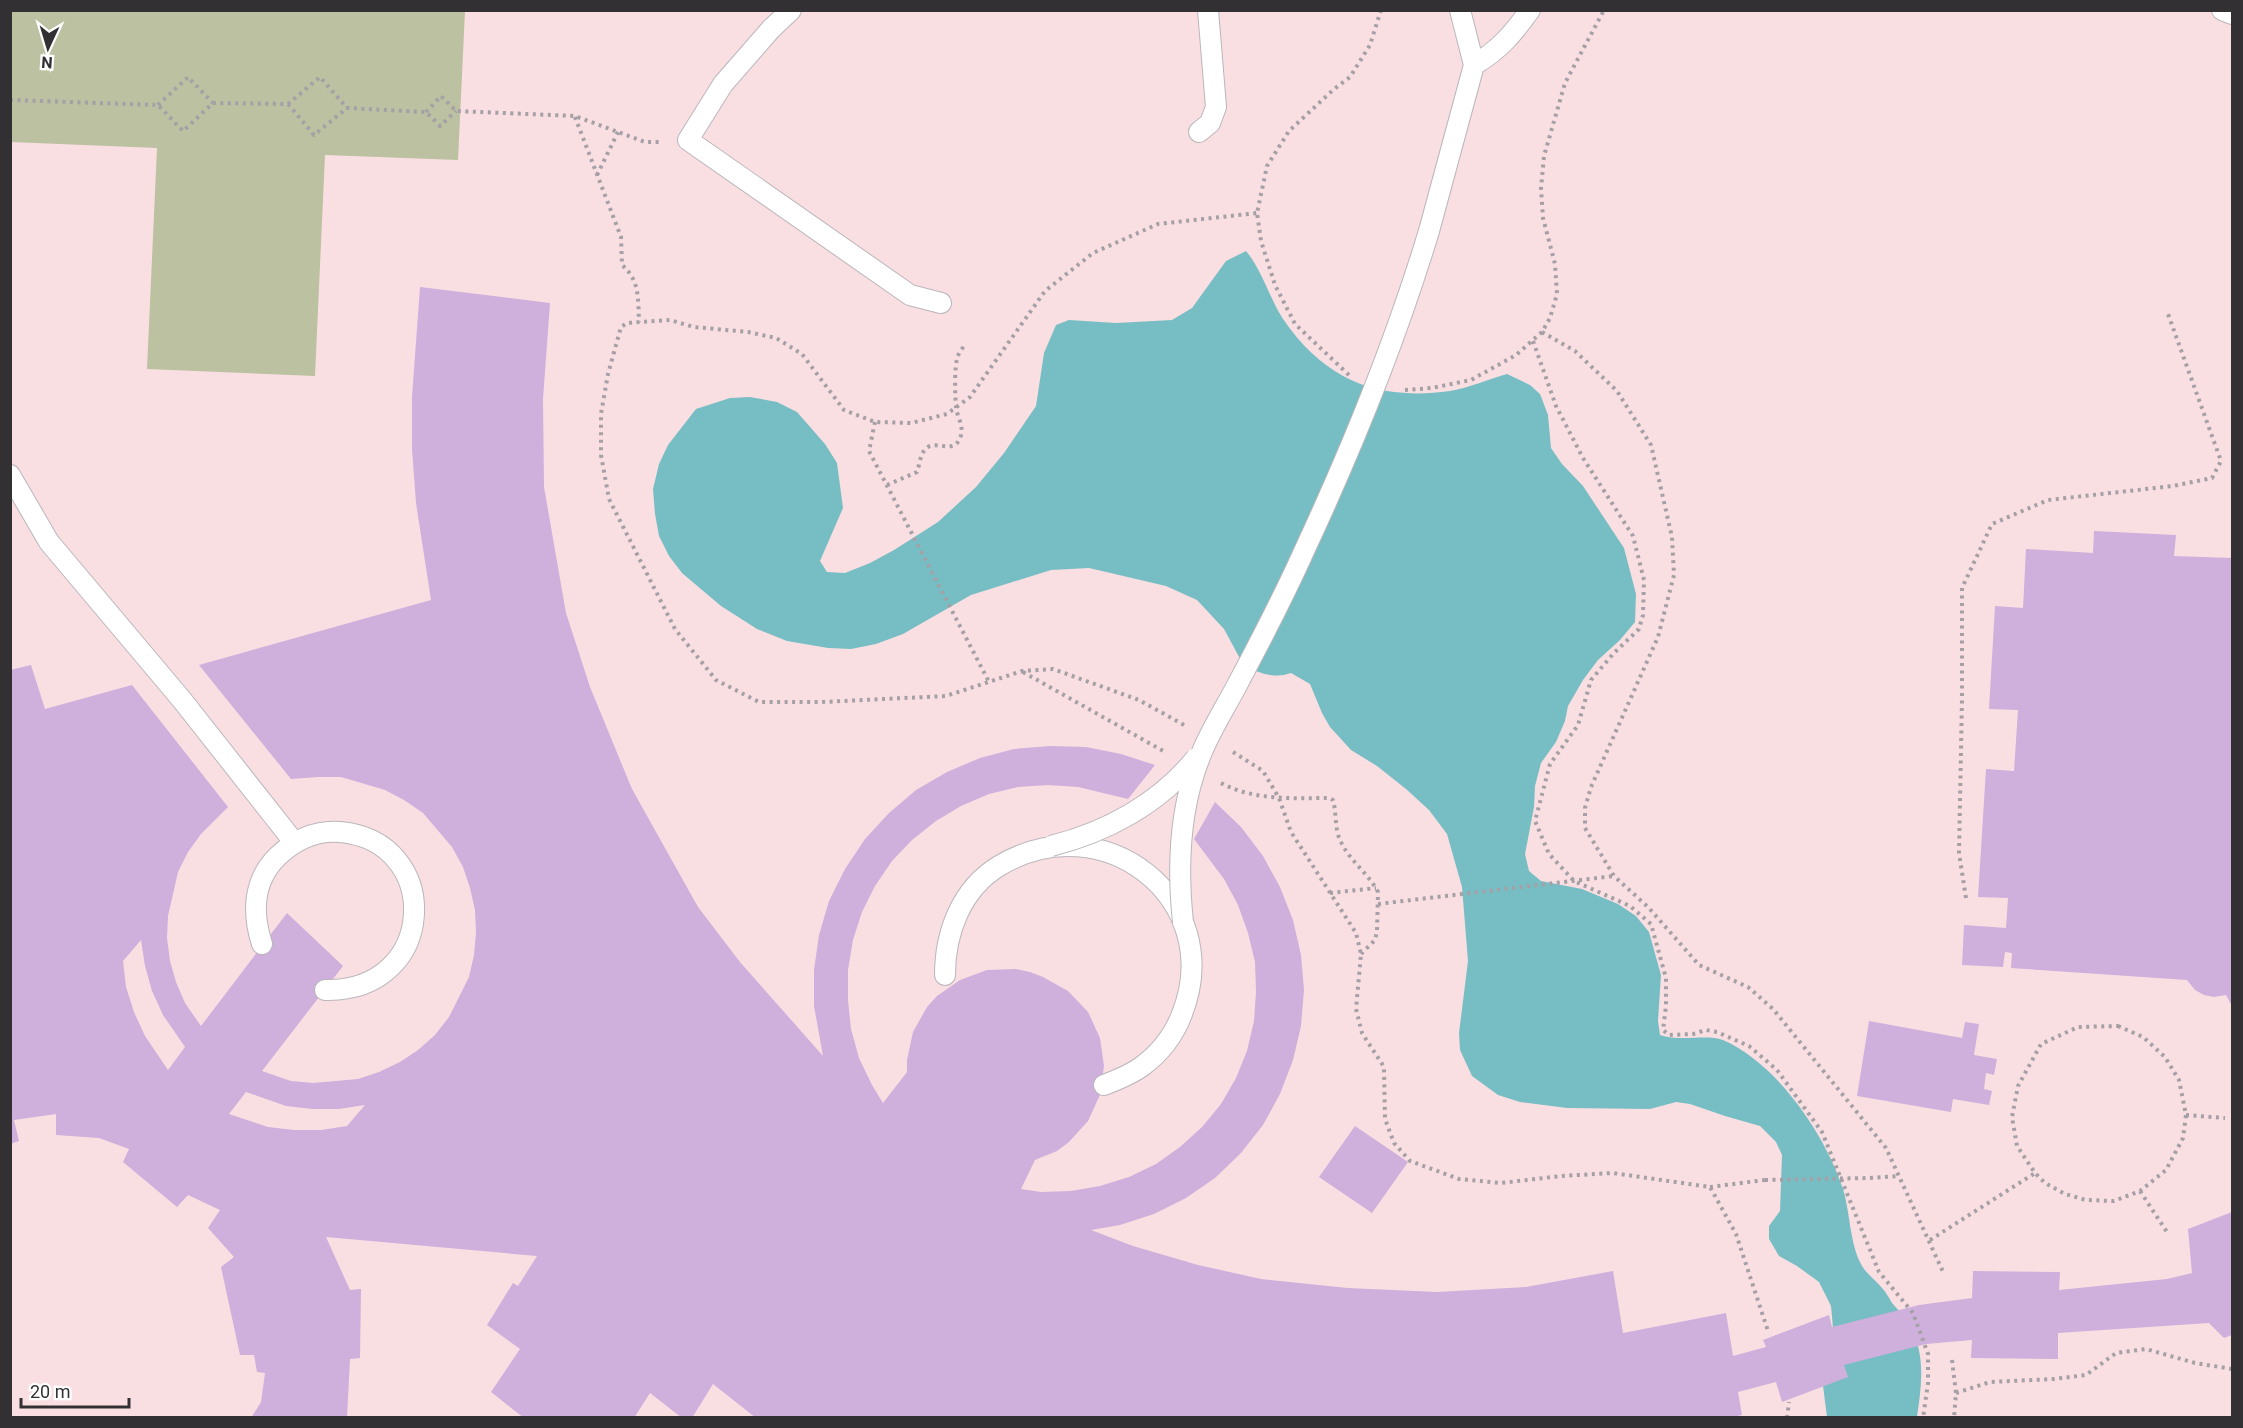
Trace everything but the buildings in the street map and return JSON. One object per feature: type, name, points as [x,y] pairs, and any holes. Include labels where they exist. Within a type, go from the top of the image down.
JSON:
[{"type":"lane","points":[[790,10],[723,84],[688,140],[910,295],[941,303]]},
{"type":"lane","points":[[1198,132],[1210,123],[1216,107],[1208,10]]},
{"type":"lane","points":[[1104,1085],[1141,1067],[1169,1038],[1187,1002],[1192,961],[1183,922],[1179,889],[1182,843],[1191,788],[1202,752],[1305,550],[1343,466],[1413,286],[1474,65],[1460,10]]},
{"type":"lane","points":[[1474,65],[1494,53],[1514,33],[1530,10]]},
{"type":"lane","points":[[2222,10],[2232,14]]},
{"type":"lane","points":[[10,475],[49,542],[183,700],[294,842]]},
{"type":"lane","points":[[945,975],[945,955],[956,916],[966,898],[994,869],[1031,850],[1096,833],[1123,819],[1173,783],[1202,752]]},
{"type":"lane","points":[[262,944],[256,919],[257,893],[274,859],[294,842],[330,832],[355,834],[378,844],[397,861],[413,895],[412,932],[393,965],[374,980],[362,986],[338,991],[325,990]]},
{"type":"lane","points":[[1051,846],[1092,847],[1112,852],[1130,861],[1162,887],[1183,922]]},
{"type":"path","points":[[1190,729],[1138,700],[1053,669],[1022,671],[946,696],[822,702],[759,702],[716,680],[675,628],[609,499],[601,454],[602,414],[608,374],[621,327],[627,323],[670,320],[694,327],[748,332],[776,338],[802,354],[844,410],[875,422],[912,423],[947,414],[970,397],[1045,291],[1093,253],[1158,224],[1257,213],[1267,165],[1289,131],[1350,77],[1370,45],[1381,10]]},
{"type":"path","points":[[1516,355],[1542,332],[1550,318],[1557,294],[1556,264],[1543,218],[1541,189],[1544,156],[1565,83],[1604,10]]},
{"type":"path","points":[[158,105],[188,77],[213,103]]},
{"type":"path","points":[[10,100],[158,105],[183,131],[213,103],[288,104],[320,77],[347,108]]},
{"type":"path","points":[[426,112],[441,96],[456,111],[575,116],[645,142],[688,140]]},
{"type":"path","points":[[288,104],[314,135],[347,108],[426,112],[440,126],[456,111]]},
{"type":"path","points":[[575,116],[621,237],[622,265],[632,273],[638,290],[639,322]]},
{"type":"path","points":[[597,176],[618,132]]},
{"type":"path","points":[[1966,898],[1959,853],[1962,588],[1992,524],[2048,500],[2173,486],[2212,478],[2221,461],[2168,314]]},
{"type":"path","points":[[1542,332],[1575,351],[1617,391],[1652,445],[1672,537],[1674,575],[1658,637],[1591,787],[1585,808],[1585,828],[1614,876],[1648,907],[1699,965],[1748,987],[1773,1009],[1886,1148],[1944,1274]]},
{"type":"path","points":[[1533,341],[1557,406],[1583,458],[1633,536],[1644,580],[1643,615],[1639,629],[1591,680],[1578,725],[1550,764],[1535,821],[1549,854],[1574,880],[1630,906],[1651,924],[1666,978],[1663,1030],[1669,1035],[1693,1034],[1706,1030],[1718,1032],[1749,1046],[1777,1070],[1822,1132],[1879,1272],[1913,1313],[1928,1354],[1928,1383],[1923,1418]]},
{"type":"path","points":[[887,485],[917,472],[923,452],[928,447],[954,446],[960,439],[962,426],[956,408],[957,358],[965,344]]},
{"type":"path","points":[[875,422],[869,451],[989,682]]},
{"type":"path","points":[[1232,751],[1263,771],[1279,798],[1291,832],[1356,933],[1361,954],[1356,1009],[1362,1033],[1384,1067],[1385,1119],[1394,1143],[1410,1161],[1458,1179],[1501,1183],[1613,1173],[1710,1187],[1765,1180],[1899,1176]]},
{"type":"path","points":[[1361,954],[1375,940],[1378,904],[1614,876]]},
{"type":"path","points":[[1330,893],[1376,888]]},
{"type":"path","points":[[2118,1026],[2144,1037],[2165,1058],[2179,1080],[2186,1115],[2182,1138],[2166,1170],[2140,1191],[2115,1201],[2086,1200],[2065,1194],[2045,1184],[2017,1146],[2012,1117],[2018,1086],[2041,1044],[2078,1027],[2118,1026]]},
{"type":"path","points":[[2186,1115],[2224,1118]]},
{"type":"path","points":[[1930,1240],[2035,1173]]},
{"type":"path","points":[[1710,1187],[1736,1233],[1768,1331]]},
{"type":"path","points":[[2140,1191],[2167,1232]]},
{"type":"path","points":[[1956,1393],[1990,1382],[2086,1375],[2116,1353],[2146,1349],[2195,1363],[2232,1369]]},
{"type":"path","points":[[1952,1360],[1956,1393],[1954,1418]]},
{"type":"path","points":[[1787,1418],[1789,1402]]},
{"type":"shaded area","points":[[11,11],[2232,11],[2232,1417],[11,1417]]},
{"type":"green space","points":[[11,10],[465,11],[458,160],[325,155],[315,376],[147,369],[157,148],[11,142]]},
{"type":"water","points":[[1246,251],[1257,267],[1283,319],[1299,340],[1335,371],[1355,382],[1399,393],[1424,393],[1457,390],[1507,374],[1530,385],[1540,394],[1548,415],[1551,448],[1562,464],[1583,486],[1624,548],[1636,594],[1635,622],[1620,640],[1598,660],[1583,680],[1568,706],[1565,721],[1556,742],[1541,763],[1535,786],[1534,807],[1525,854],[1529,871],[1541,881],[1582,889],[1618,904],[1636,916],[1649,932],[1661,975],[1658,1021],[1660,1035],[1723,1040],[1743,1051],[1762,1066],[1797,1103],[1825,1147],[1835,1168],[1843,1189],[1857,1256],[1861,1264],[1903,1315],[1916,1340],[1921,1366],[1917,1417],[1827,1417],[1822,1378],[1833,1328],[1831,1306],[1819,1282],[1779,1256],[1769,1239],[1769,1226],[1780,1211],[1782,1155],[1776,1142],[1760,1126],[1690,1104],[1676,1102],[1650,1109],[1567,1108],[1520,1102],[1498,1095],[1472,1076],[1460,1050],[1459,1033],[1468,961],[1462,887],[1447,834],[1429,810],[1406,789],[1377,766],[1351,750],[1330,727],[1310,684],[1291,673],[1273,675],[1244,666],[1224,629],[1197,600],[1166,586],[1089,568],[1051,570],[971,595],[903,634],[876,644],[851,649],[828,648],[787,641],[757,629],[721,606],[682,573],[669,556],[659,536],[653,489],[659,464],[668,445],[696,409],[730,398],[750,397],[777,402],[797,412],[825,444],[837,463],[843,508],[820,561],[827,572],[845,573],[894,550],[938,522],[976,487],[1004,453],[1036,406],[1044,353],[1056,325],[1069,320],[1116,323],[1172,320],[1192,308],[1226,261]]}]
